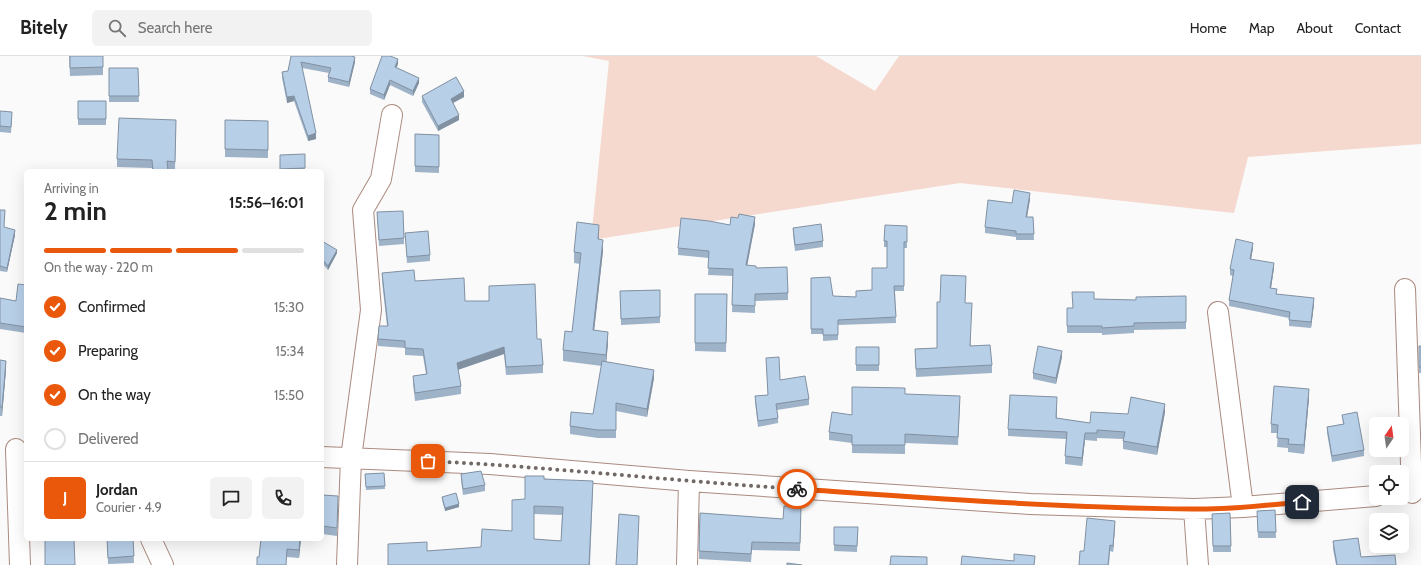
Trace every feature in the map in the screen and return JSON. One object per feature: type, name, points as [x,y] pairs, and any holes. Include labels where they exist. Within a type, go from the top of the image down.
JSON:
[{"type":"street","points":[[347,565],[351,458],[371,310],[363,210],[381,179],[392,115]]},
{"type":"street","points":[[1405,289],[1412,493]]},
{"type":"street","points":[[1218,312],[1243,507]]},
{"type":"street","points":[[14,449],[20,565]]},
{"type":"street","points":[[324,457],[490,464],[689,481],[1030,504],[1194,509],[1243,507],[1369,497]]},
{"type":"street","points":[[687,565],[689,481]]},
{"type":"street","points":[[1194,509],[1198,565]]},
{"type":"street","points":[[152,541],[164,565]]},
{"type":"shaded area","points":[[583,56],[816,56],[875,91],[899,56],[1421,56],[1421,144],[1248,157],[1234,213],[960,183],[591,240],[609,61]]},
{"type":"building","points":[[70,56],[103,56],[103,67],[70,68]]},
{"type":"building","points":[[291,56],[355,57],[349,82],[328,77],[331,68],[301,62],[316,133],[308,136],[294,96],[287,97],[282,72],[288,71]]},
{"type":"building","points":[[382,56],[390,56],[398,59],[395,67],[419,78],[413,91],[390,80],[384,95],[370,89]]},
{"type":"building","points":[[109,68],[138,68],[139,96],[109,96]]},
{"type":"building","points":[[456,77],[464,91],[451,99],[459,115],[438,126],[422,96]]},
{"type":"building","points":[[78,101],[106,101],[106,119],[78,119]]},
{"type":"building","points":[[0,111],[12,112],[11,127],[0,126]]},
{"type":"building","points":[[119,118],[176,120],[175,162],[167,161],[168,169],[153,169],[152,160],[117,159]]},
{"type":"building","points":[[225,120],[268,121],[268,150],[225,149]]},
{"type":"building","points":[[415,134],[439,135],[439,167],[415,166]]},
{"type":"building","points":[[305,154],[305,168],[280,169],[280,155]]},
{"type":"building","points":[[1014,190],[1030,193],[1026,217],[1033,217],[1034,234],[1016,234],[1016,231],[985,227],[988,200],[1012,203]]},
{"type":"building","points":[[0,210],[5,210],[4,227],[15,230],[7,268],[0,266]]},
{"type":"building","points":[[403,211],[404,238],[379,240],[377,212]]},
{"type":"building","points":[[739,214],[755,217],[746,265],[756,266],[756,268],[787,267],[788,293],[755,294],[755,306],[732,305],[733,269],[708,268],[709,251],[678,248],[681,218],[730,225],[731,217],[738,218]]},
{"type":"building","points":[[577,222],[599,225],[598,239],[603,240],[593,330],[608,332],[606,355],[563,350],[565,331],[572,332],[581,253],[574,252]]},
{"type":"building","points":[[821,224],[823,241],[795,245],[793,228]]},
{"type":"building","points":[[885,225],[907,226],[907,242],[904,242],[904,286],[894,286],[896,317],[838,320],[838,335],[823,335],[823,329],[811,329],[811,278],[830,277],[833,296],[856,297],[856,291],[872,290],[872,268],[887,268],[887,241],[884,241]]},
{"type":"building","points":[[428,231],[430,255],[407,257],[405,233]]},
{"type":"building","points":[[1236,239],[1253,243],[1250,259],[1274,263],[1270,288],[1277,289],[1276,294],[1314,298],[1311,322],[1289,320],[1290,312],[1229,300],[1234,270],[1230,269]]},
{"type":"building","points":[[324,242],[337,250],[328,266],[324,261]]},
{"type":"building","points":[[414,270],[415,281],[464,278],[465,301],[489,301],[489,286],[535,284],[537,339],[541,339],[543,365],[506,367],[504,347],[457,363],[461,386],[415,393],[413,376],[427,374],[423,349],[405,348],[405,341],[378,339],[379,326],[388,326],[382,273]]},
{"type":"building","points":[[941,275],[966,276],[965,303],[972,303],[970,346],[990,345],[992,365],[916,369],[915,349],[937,348],[937,302],[940,302]]},
{"type":"building","points":[[18,284],[24,285],[24,327],[0,323],[0,298],[16,301]]},
{"type":"building","points":[[660,290],[660,317],[621,319],[620,291]]},
{"type":"building","points":[[1072,292],[1094,292],[1094,299],[1136,300],[1136,297],[1186,296],[1186,322],[1134,323],[1134,326],[1102,328],[1102,326],[1067,326],[1067,308],[1073,308]]},
{"type":"building","points":[[695,294],[727,294],[726,343],[695,343]]},
{"type":"building","points":[[1038,346],[1062,351],[1056,378],[1033,373]]},
{"type":"building","points":[[1419,346],[1421,346],[1421,367],[1419,367]]},
{"type":"building","points":[[856,347],[879,347],[879,365],[856,365]]},
{"type":"building","points":[[779,357],[780,380],[805,376],[809,399],[776,404],[778,418],[758,421],[755,396],[768,395],[766,358]]},
{"type":"building","points":[[0,360],[6,361],[2,407],[0,407]]},
{"type":"building","points":[[602,361],[654,370],[647,409],[616,403],[616,430],[598,430],[570,426],[571,412],[593,414]]},
{"type":"building","points":[[1274,386],[1309,389],[1304,445],[1288,444],[1289,439],[1277,438],[1278,425],[1271,424]]},
{"type":"building","points":[[852,387],[905,388],[905,394],[960,396],[958,437],[905,434],[905,445],[852,445],[852,435],[829,432],[832,412],[852,415]]},
{"type":"building","points":[[1010,395],[1057,397],[1056,418],[1090,423],[1091,412],[1128,414],[1131,397],[1165,404],[1157,447],[1123,441],[1125,432],[1097,430],[1097,433],[1085,433],[1082,458],[1065,456],[1067,432],[1008,429]]},
{"type":"building","points":[[1357,412],[1364,450],[1332,456],[1327,427],[1344,424],[1342,415]]},
{"type":"building","points":[[481,471],[485,485],[463,489],[461,474]]},
{"type":"building","points":[[384,473],[385,486],[366,487],[365,474]]},
{"type":"building","points":[[525,476],[544,476],[544,479],[593,481],[589,565],[388,565],[388,544],[427,542],[427,551],[481,547],[482,529],[512,531],[512,500],[525,499]],"holes":[[[534,506],[563,507],[561,541],[534,539]]]},
{"type":"building","points":[[456,493],[459,504],[445,508],[442,497]]},
{"type":"building","points":[[324,495],[338,496],[337,528],[324,526]]},
{"type":"building","points":[[784,506],[801,506],[800,543],[752,542],[751,554],[699,551],[700,513],[783,519]]},
{"type":"building","points":[[1275,510],[1276,532],[1258,532],[1257,511]]},
{"type":"building","points":[[1230,513],[1231,546],[1213,546],[1212,514]]},
{"type":"building","points":[[619,514],[639,516],[637,565],[616,565]]},
{"type":"building","points":[[1087,518],[1115,521],[1113,546],[1110,545],[1108,565],[1079,565],[1080,551],[1084,551]]},
{"type":"building","points":[[834,527],[858,527],[857,546],[834,545]]},
{"type":"building","points":[[1358,538],[1361,557],[1395,555],[1396,565],[1337,565],[1333,541]]},
{"type":"building","points":[[45,541],[74,541],[75,565],[45,565]]},
{"type":"building","points":[[107,541],[133,541],[134,556],[108,558]]},
{"type":"building","points":[[261,541],[300,541],[299,550],[287,549],[286,565],[257,565],[257,557],[259,557]]},
{"type":"building","points":[[1014,554],[1035,556],[1034,565],[961,565],[962,556],[1014,561]]},
{"type":"building","points":[[891,556],[927,557],[927,565],[890,565]]},
{"type":"building","points":[[787,563],[802,565],[787,565]]},
{"type":"way so far","points":[[428,461],[490,464],[797,489]]},
{"type":"route","points":[[797,489],[1030,504],[1194,509],[1302,502]]}]
